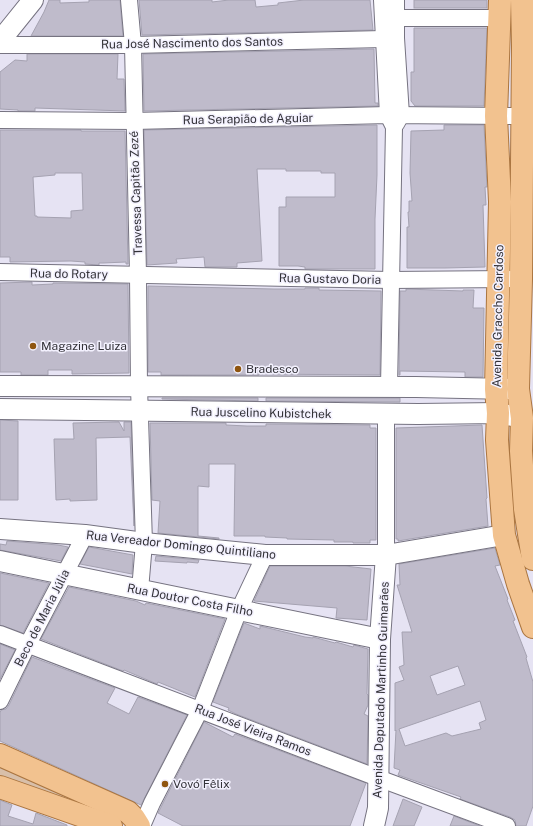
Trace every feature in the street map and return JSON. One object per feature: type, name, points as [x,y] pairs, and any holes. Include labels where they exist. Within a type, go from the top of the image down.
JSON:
[{"type":"main road","name":"Avenida Graccho Cardoso","points":[[522,0],[521,280],[518,389],[522,418],[521,452],[525,509],[533,559]]},
{"type":"main road","name":"Avenida Graccho Cardoso","points":[[499,9],[496,116],[500,202],[496,389],[498,413],[497,454],[504,535],[518,584],[533,627]]},
{"type":"main road","points":[[499,46],[523,46]]},
{"type":"main road","points":[[0,755],[128,812],[140,826]]},
{"type":"main road","points":[[0,787],[111,826]]},
{"type":"street","points":[[0,41],[33,0]]},
{"type":"street","name":"Travessa Capitão Zezé","points":[[129,0],[133,45],[140,412]]},
{"type":"street","points":[[382,0],[383,39],[394,119]]},
{"type":"street","points":[[389,387],[396,0]]},
{"type":"street","points":[[396,18],[499,9]]},
{"type":"street","name":"Rua José Nascimento dos Santos","points":[[0,45],[133,45],[383,39]]},
{"type":"street","name":"Rua Serapião de Aguiar","points":[[0,120],[134,121],[394,119],[522,116]]},
{"type":"street","name":"Rua do Rotary","points":[[0,272],[138,275]]},
{"type":"street","name":"Rua Gustavo Doria","points":[[138,275],[390,280],[521,280]]},
{"type":"street","name":"Rua Juscelino Kubistchek","points":[[0,386],[416,387],[518,389]]},
{"type":"street","points":[[416,387],[418,414]]},
{"type":"street","name":"Rua Juscelino Kubistchek","points":[[0,409],[386,414],[498,413],[522,418]]},
{"type":"street","points":[[140,412],[144,543],[140,590]]},
{"type":"street","points":[[386,414],[386,555]]},
{"type":"street","name":"Rua Vereador Domingo Quintiliano","points":[[0,529],[85,535],[144,543],[265,555],[386,555],[504,535]]},
{"type":"street","name":"Beco de Maria Júlia","points":[[0,701],[85,535]]},
{"type":"street","points":[[140,826],[200,710],[239,610],[265,555]]},
{"type":"street","name":"Avenida Deputado Martinho Guimarães","points":[[374,826],[378,808],[380,639],[386,555]]},
{"type":"street","name":"Rua Doutor Costa Filho","points":[[0,561],[380,639]]},
{"type":"street","name":"Rua José Vieira Ramos","points":[[0,634],[507,826]]},
{"type":"shaded area","points":[[0,763],[131,826],[0,778]]},
{"type":"building","points":[[49,0],[60,0],[60,3],[89,2],[89,0],[120,0],[123,36],[31,36]]},
{"type":"building","points":[[139,0],[212,0],[212,2],[229,0],[255,0],[256,7],[304,0],[370,0],[373,30],[142,35]]},
{"type":"building","points":[[414,0],[487,0],[487,8],[414,8]]},
{"type":"building","points":[[414,28],[487,28],[484,106],[415,106],[411,101],[411,72],[414,72]]},
{"type":"building","points":[[374,49],[375,103],[378,103],[378,106],[144,111],[143,54]]},
{"type":"building","points":[[27,54],[118,54],[117,79],[124,79],[125,111],[35,108],[35,111],[18,111],[0,109],[0,72],[15,60],[27,61]]},
{"type":"building","points":[[377,125],[375,269],[305,269],[305,267],[298,266],[279,266],[279,207],[286,207],[286,197],[335,197],[335,173],[321,173],[321,171],[286,171],[286,169],[257,169],[262,261],[237,263],[237,267],[205,267],[204,257],[176,259],[177,263],[147,265],[144,130]]},
{"type":"building","points":[[444,125],[484,125],[487,187],[485,187],[486,205],[483,205],[485,267],[407,268],[407,227],[409,227],[408,212],[409,201],[412,201],[410,173],[411,131],[444,130]]},
{"type":"building","points":[[0,130],[125,131],[128,264],[126,264],[126,262],[99,263],[99,265],[71,261],[10,262],[10,257],[0,257]],"holes":[[[55,173],[82,173],[83,210],[71,211],[71,218],[35,216],[33,177],[55,175]]]},
{"type":"building","points":[[32,282],[32,285],[53,283],[128,284],[129,373],[72,374],[72,370],[48,370],[48,375],[21,375],[21,372],[0,372],[0,283]]},
{"type":"building","points":[[148,286],[274,289],[319,288],[319,290],[381,291],[380,375],[161,375],[161,372],[148,372]]},
{"type":"building","points":[[406,289],[474,290],[473,308],[484,308],[483,377],[465,377],[465,372],[400,371],[399,375],[400,291],[406,291]]},
{"type":"building","points":[[258,398],[258,401],[162,399]]},
{"type":"building","points":[[266,398],[400,398],[400,402],[266,401]]},
{"type":"building","points":[[0,420],[18,421],[18,500],[0,500]]},
{"type":"building","points":[[119,422],[124,431],[124,422],[131,422],[134,526],[130,437],[96,438],[97,500],[56,500],[54,439],[74,439],[73,423]]},
{"type":"building","points":[[150,423],[226,423],[226,425],[247,426],[266,426],[266,424],[370,425],[370,428],[376,428],[376,540],[370,540],[370,543],[353,543],[334,542],[334,540],[287,539],[265,536],[234,536],[235,464],[209,464],[209,487],[198,486],[198,536],[219,539],[158,533],[160,501],[152,500]]},
{"type":"building","points":[[482,425],[488,526],[398,541],[398,539],[396,539],[396,428]]},
{"type":"building","points":[[7,541],[68,547],[61,561],[0,550],[0,544],[6,545]]},
{"type":"building","points":[[89,547],[133,555],[132,574],[80,564]]},
{"type":"building","points":[[495,548],[500,565],[495,566],[515,620],[513,621],[527,657],[526,658],[533,682],[533,806],[526,826],[516,826],[515,820],[510,817],[460,799],[461,797],[398,775],[400,770],[394,768],[396,730],[395,731],[395,683],[404,680],[399,667],[404,665],[402,632],[412,632],[397,585],[400,585],[399,564]],"holes":[[[458,666],[465,685],[437,695],[430,676]],[[480,701],[486,720],[479,723],[481,729],[452,736],[446,733],[405,746],[399,729]]]},
{"type":"building","points":[[156,556],[199,560],[198,563],[155,561]]},
{"type":"building","points":[[270,566],[345,566],[371,569],[367,620],[336,618],[337,608],[254,601]]},
{"type":"building","points":[[0,573],[49,583],[23,633],[0,625]]},
{"type":"building","points":[[69,587],[136,601],[145,605],[146,603],[225,619],[195,697],[158,682],[157,684],[41,639]]},
{"type":"building","points":[[244,623],[260,629],[260,626],[305,637],[313,637],[353,647],[354,645],[368,649],[368,705],[364,714],[368,716],[367,764],[236,714],[228,710],[229,708],[213,702]]},
{"type":"building","points":[[0,644],[15,650],[0,679]]},
{"type":"building","points":[[32,657],[115,688],[107,703],[129,714],[138,697],[187,715],[141,805],[0,741],[1,710],[6,709],[9,705]]},
{"type":"building","points":[[204,722],[233,737],[235,734],[366,783],[350,826],[183,826],[158,813]]},
{"type":"building","points":[[403,799],[422,807],[414,826],[393,826]]},
{"type":"building","points":[[0,800],[12,805],[8,816],[33,824],[36,813],[67,826],[0,826]]},
{"type":"building","points":[[454,816],[480,826],[450,826]]},
{"type":"place","name":"Magazine Luiza","points":[[33,346]]},
{"type":"place","name":"Bradesco","points":[[238,369]]},
{"type":"place","name":"Vovó Fêlix","points":[[165,784]]}]
